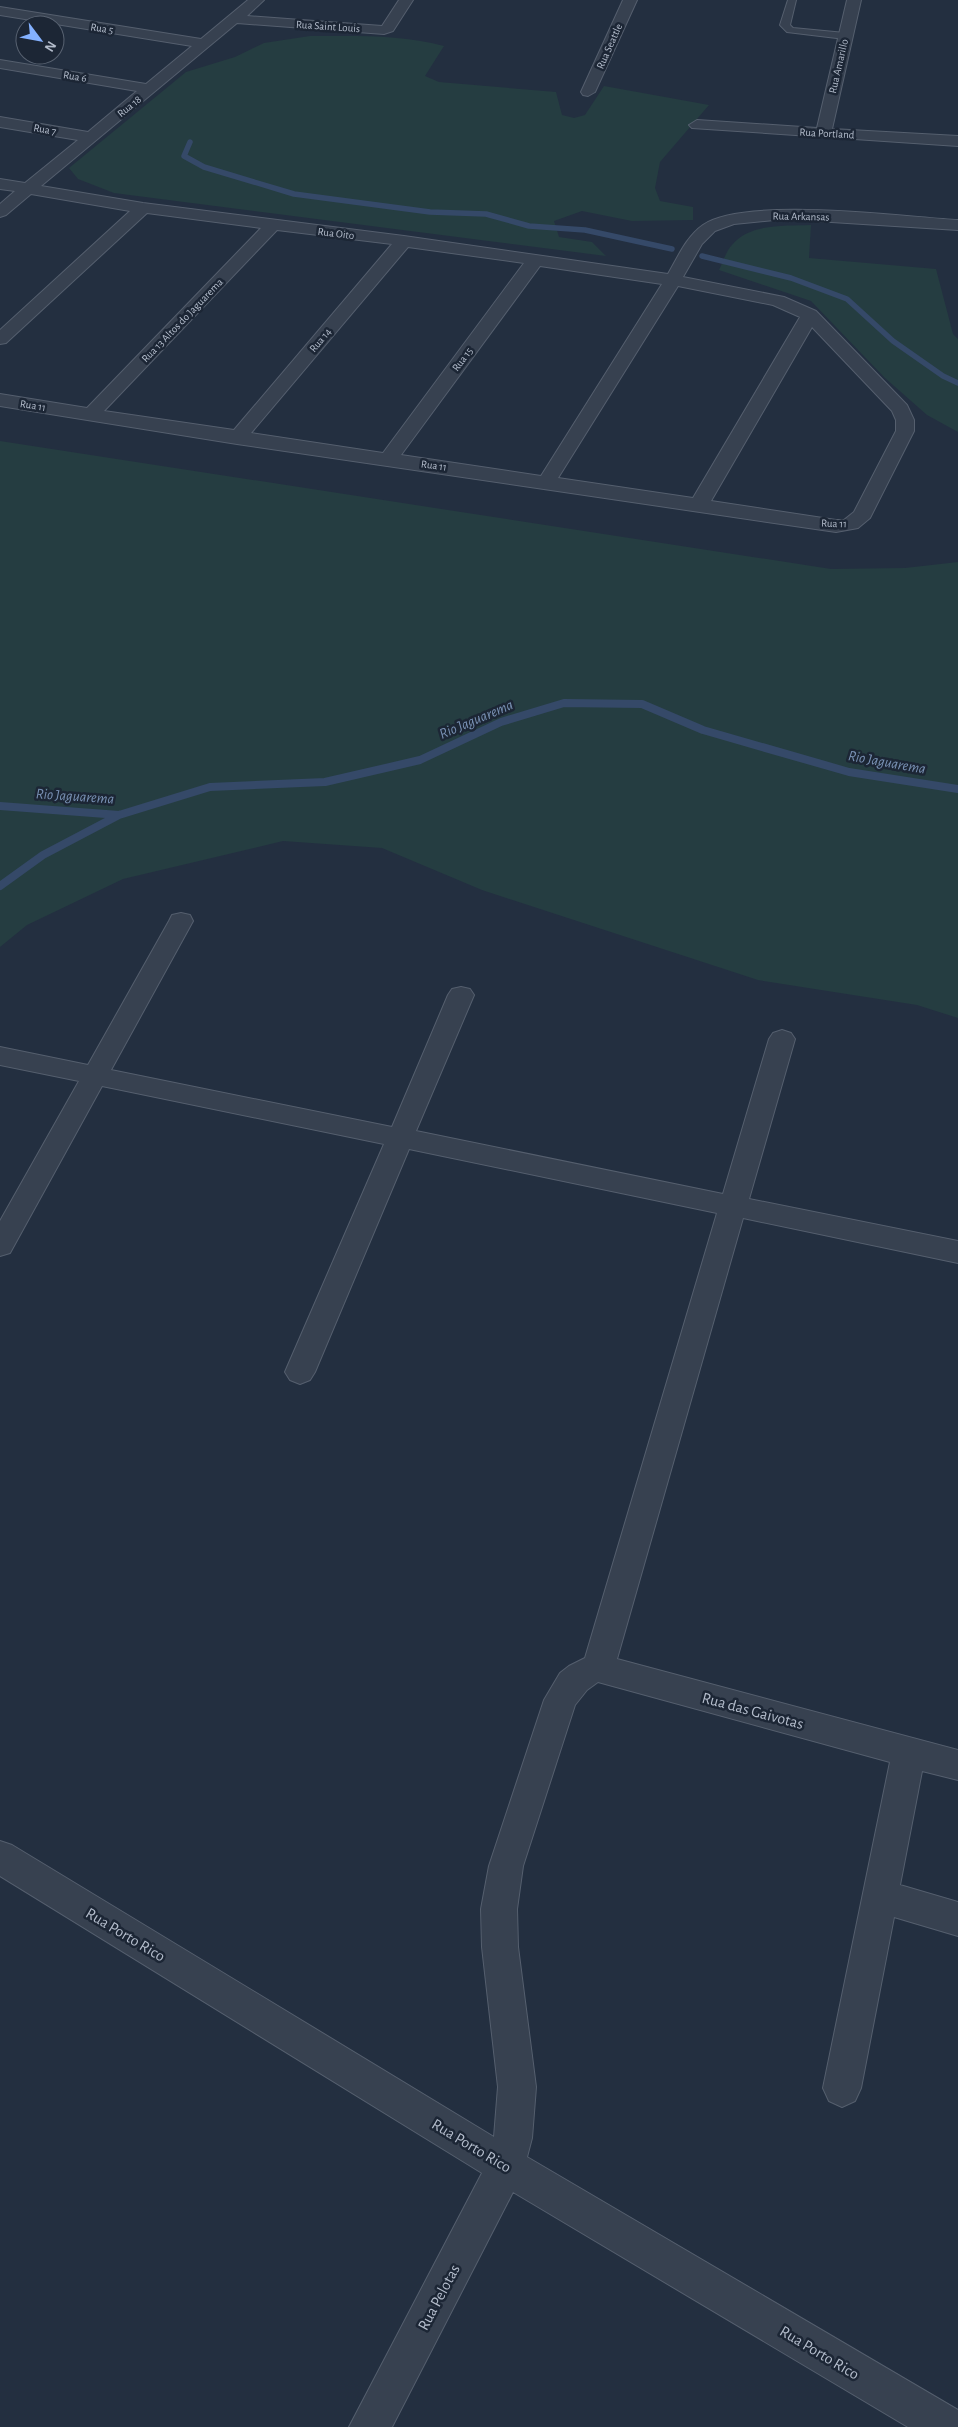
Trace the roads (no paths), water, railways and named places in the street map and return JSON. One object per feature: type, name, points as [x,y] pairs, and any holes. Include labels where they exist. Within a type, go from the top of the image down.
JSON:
[{"type":"street","points":[[252,0],[257,0]]},
{"type":"street","name":"Rua 18","points":[[0,212],[257,0]]},
{"type":"street","name":"Rua Saint Louis","points":[[234,19],[384,30],[388,28],[406,0]]},
{"type":"street","name":"Rua Seattle","points":[[588,92],[630,0]]},
{"type":"street","name":"Rua Amarillo","points":[[823,133],[854,0]]},
{"type":"street","name":"Rua 5","points":[[0,11],[204,44]]},
{"type":"street","name":"Rua 6","points":[[0,64],[150,89]]},
{"type":"street","name":"Rua 7","points":[[0,122],[91,137]]},
{"type":"street","name":"Rua Portland","points":[[697,126],[958,141]]},
{"type":"street","name":"Rua Oito","points":[[0,184],[143,208],[404,241],[673,280],[778,301],[810,315]]},
{"type":"street","points":[[0,339],[143,208]]},
{"type":"street","name":"Rua Arkansas","points":[[547,481],[673,280],[695,241],[709,228],[731,219],[784,214],[958,225]]},
{"type":"street","name":"Rua 13 Altos do Jaguarema","points":[[91,414],[274,225]]},
{"type":"street","name":"Rua 14","points":[[237,438],[404,241]]},
{"type":"street","name":"Rua 15","points":[[388,459],[536,260]]},
{"type":"street","points":[[700,505],[810,315]]},
{"type":"street","name":"Rua 11","points":[[0,400],[237,438],[547,481],[836,526],[849,526],[857,522],[863,514],[905,431],[905,420],[900,409],[810,315]]},
{"type":"street","points":[[0,1246],[181,921]]},
{"type":"street","points":[[300,1372],[461,995]]},
{"type":"street","points":[[598,1668],[782,1039]]},
{"type":"street","points":[[0,1056],[958,1252]]},
{"type":"street","name":"Rua das Gaivotas","points":[[598,1668],[906,1764],[958,1765]]},
{"type":"street","name":"Rua Pelotas","points":[[370,2427],[506,2166],[513,2138],[517,2087],[500,1947],[499,1909],[506,1866],[560,1700],[571,1682],[582,1673],[598,1668]]},
{"type":"street","points":[[842,2088],[906,1764]]},
{"type":"street","name":"Rua Porto Rico","points":[[0,1857],[506,2166],[947,2427]]},
{"type":"street","points":[[880,1896],[958,1919]]},
{"type":"lane","points":[[792,0],[786,25],[790,30],[845,36]]},
{"type":"waterway","points":[[190,142],[184,156],[204,167],[294,194],[430,212],[486,214],[529,226],[585,230],[672,249]]},
{"type":"waterway","points":[[702,256],[791,278],[847,299],[893,341],[943,376],[958,383]]},
{"type":"waterway","name":"Rio Jaguarema","points":[[119,815],[210,787],[325,782],[420,760],[501,722],[564,703],[642,704],[703,730],[849,772],[958,789]]},
{"type":"waterway","name":"Rio Jaguarema","points":[[0,806],[119,815]]},
{"type":"waterway","points":[[0,886],[43,855],[119,815]]}]
